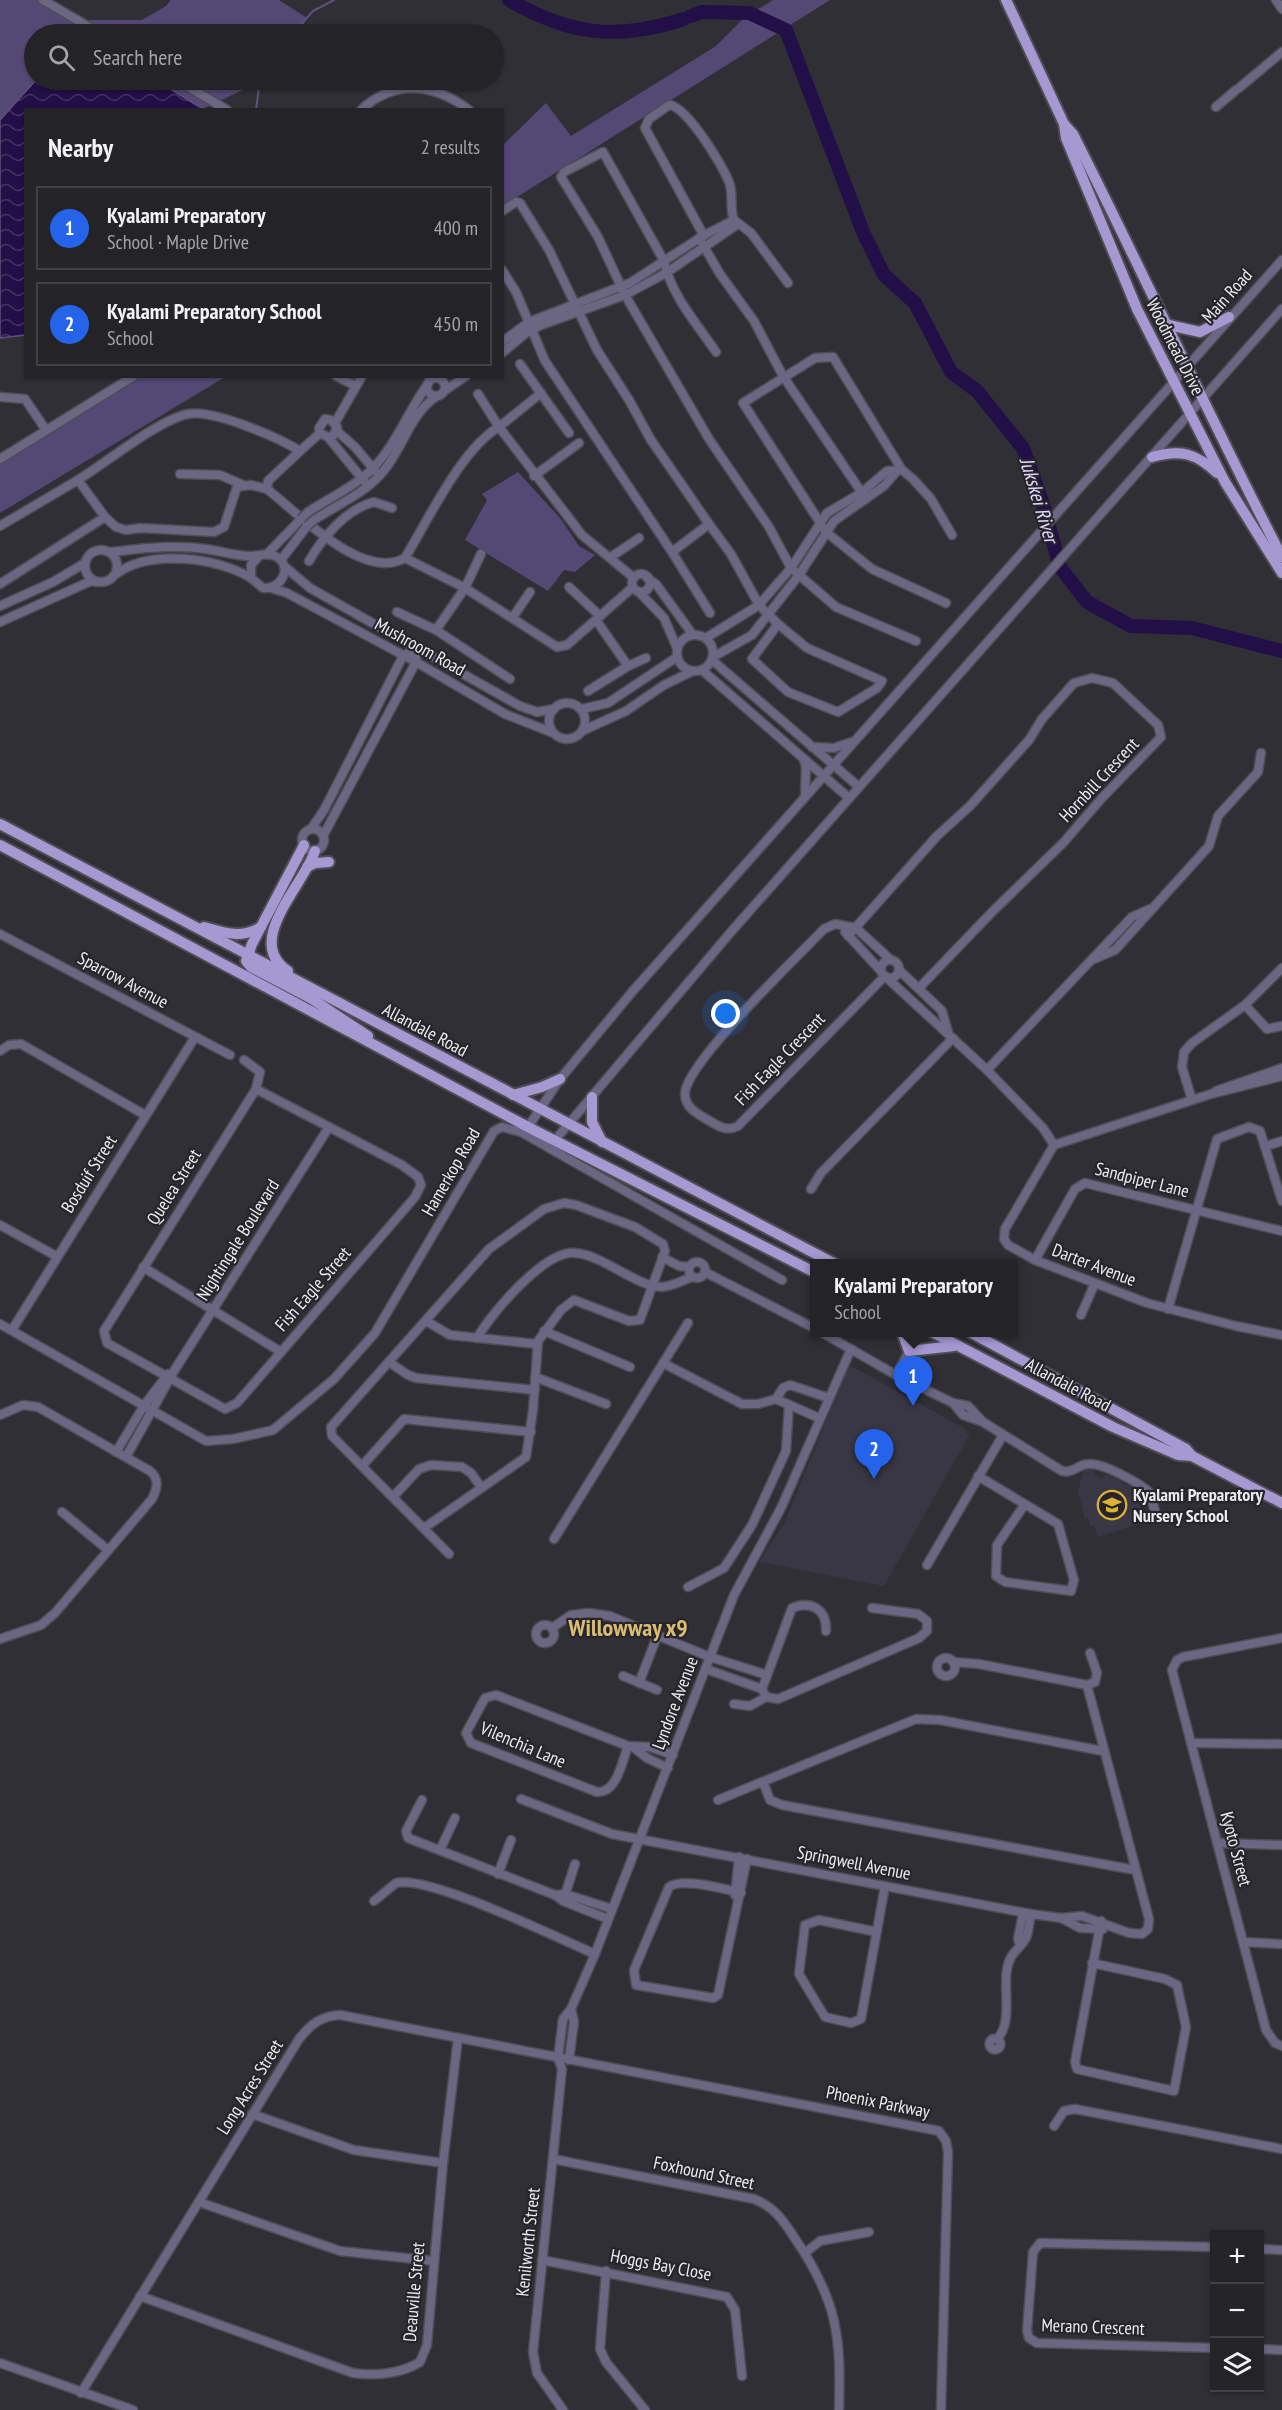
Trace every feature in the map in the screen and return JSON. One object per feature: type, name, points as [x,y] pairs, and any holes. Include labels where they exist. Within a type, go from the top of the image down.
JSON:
[{"type":"main road","name":"Woodmead Drive","points":[[1006,0],[1064,124],[1073,134],[1282,557]]},
{"type":"main road","name":"Woodmead Drive","points":[[1064,124],[1066,138],[1137,309],[1225,482],[1282,573]]},
{"type":"main road","points":[[1169,325],[1200,332],[1229,317]]},
{"type":"main road","points":[[1152,457],[1183,451],[1205,462],[1225,482]]},
{"type":"main road","name":"Allandale Road","points":[[0,824],[827,1259]]},
{"type":"main road","points":[[304,845],[246,961],[251,967],[320,1004],[398,1057]]},
{"type":"main road","name":"Allandale Road","points":[[0,846],[528,1127],[810,1270]]},
{"type":"main road","points":[[315,851],[276,924],[270,947],[275,960],[282,968],[326,996]]},
{"type":"main road","points":[[307,867],[315,862],[329,862]]},
{"type":"main road","points":[[178,919],[234,935],[250,932],[262,926]]},
{"type":"main road","points":[[513,1095],[560,1079]]},
{"type":"main road","points":[[591,1097],[592,1122],[602,1142]]},
{"type":"main road","points":[[904,1337],[909,1352],[957,1346]]},
{"type":"main road","name":"Allandale Road","points":[[941,1337],[1113,1427],[1178,1455],[1192,1456]]},
{"type":"main road","name":"Allandale Road","points":[[979,1337],[1186,1449],[1192,1456],[1282,1503]]},
{"type":"street","points":[[43,0],[84,24]]},
{"type":"street","points":[[1276,0],[1282,9]]},
{"type":"street","points":[[1216,107],[1282,52]]},
{"type":"street","points":[[194,90],[224,108]]},
{"type":"street","points":[[364,108],[389,91],[395,90]]},
{"type":"street","points":[[422,90],[430,91],[465,108]]},
{"type":"street","points":[[788,282],[751,233],[736,222],[730,184],[722,168],[686,117],[678,108],[669,105],[649,119],[645,128],[720,274],[754,321],[783,376],[863,496]]},
{"type":"street","points":[[716,352],[685,308],[666,273],[664,261],[603,152],[567,170],[561,177],[598,237],[623,291],[709,439],[768,527],[791,568],[836,607],[916,641]]},
{"type":"street","points":[[504,210],[516,202],[520,203],[549,250],[597,350],[651,440],[731,554],[759,605],[807,648],[882,681],[877,688],[838,712],[788,692],[752,659],[778,624]]},
{"type":"street","points":[[623,291],[664,261],[736,222]]},
{"type":"street","points":[[504,341],[531,326],[666,273],[702,240]]},
{"type":"street","name":"Main Road","points":[[528,1127],[560,1079],[632,992],[1282,260]]},
{"type":"street","points":[[504,274],[531,326],[545,361],[672,552],[710,614]]},
{"type":"street","points":[[555,1140],[658,1015],[1282,309]]},
{"type":"street","points":[[504,351],[531,326]]},
{"type":"street","points":[[946,603],[872,569],[826,532],[804,493],[743,403],[815,358],[833,357],[900,471],[931,499],[952,535]]},
{"type":"street","points":[[520,364],[569,433]]},
{"type":"street","points":[[0,459],[131,378]]},
{"type":"street","points":[[340,378],[356,386]]},
{"type":"street","points":[[267,489],[268,481],[300,451],[336,427],[361,378]]},
{"type":"street","points":[[251,578],[251,565],[373,469],[387,452],[410,408],[428,384],[439,378],[443,382],[440,394]]},
{"type":"street","points":[[0,622],[91,580],[106,582],[126,566],[138,562],[179,559],[229,566],[251,578],[259,586],[271,588],[283,578],[282,563],[307,519],[380,477],[393,459],[419,412],[463,378]]},
{"type":"street","points":[[428,384],[429,393],[440,394]]},
{"type":"street","points":[[180,474],[220,475],[243,484],[267,489],[301,515],[323,537],[376,562],[386,564],[405,558],[467,456],[490,432],[541,393]]},
{"type":"street","points":[[478,394],[534,476],[582,535],[611,557],[670,627],[677,653],[685,668],[697,670],[849,798]]},
{"type":"street","points":[[0,397],[26,399],[46,430]]},
{"type":"street","points":[[0,526],[78,480],[136,441],[189,414],[214,417],[249,428],[279,439],[300,451]]},
{"type":"street","points":[[367,486],[362,477],[324,435],[321,423],[331,420],[380,477]]},
{"type":"street","points":[[534,476],[579,442]]},
{"type":"street","points":[[697,670],[712,658],[752,634],[799,575],[826,532],[840,515],[863,496],[887,471],[900,471]]},
{"type":"street","points":[[78,480],[105,517],[116,527],[126,530],[218,531],[224,527],[233,493],[243,484]]},
{"type":"street","points":[[706,638],[759,605],[791,568],[832,509],[863,496]]},
{"type":"street","points":[[309,561],[323,537],[369,503],[382,502],[392,508]]},
{"type":"street","points":[[0,584],[105,517]]},
{"type":"street","points":[[672,552],[710,524]]},
{"type":"street","points":[[611,557],[639,538]]},
{"type":"street","points":[[97,582],[87,575],[85,563],[88,555],[96,550],[109,552],[179,547],[263,555],[282,563]]},
{"type":"street","points":[[109,552],[117,562],[116,574]]},
{"type":"street","points":[[436,630],[465,588],[481,554]]},
{"type":"street","points":[[405,558],[465,588],[556,647],[567,645],[635,585],[640,574],[656,584],[693,634],[706,638],[711,644],[712,658],[859,787]]},
{"type":"street","points":[[0,606],[39,589],[85,563]]},
{"type":"street","name":"Mushroom Road","points":[[282,563],[310,588],[528,710],[537,712],[570,703],[582,710],[608,703],[677,653]]},
{"type":"street","points":[[635,585],[649,586],[647,578]]},
{"type":"street","points":[[569,587],[598,618],[628,666]]},
{"type":"street","name":"Mushroom Road","points":[[271,588],[303,602],[417,662],[505,714],[553,733],[561,739],[569,740],[584,730],[626,711],[664,686],[697,670]]},
{"type":"street","points":[[513,617],[530,592]]},
{"type":"street","points":[[397,612],[436,630],[510,679]]},
{"type":"street","points":[[670,627],[683,621]]},
{"type":"street","points":[[677,653],[685,638],[693,634]]},
{"type":"street","points":[[416,649],[417,662],[323,836],[322,846],[315,851],[304,845],[303,835],[311,829],[324,810],[403,656],[416,649]]},
{"type":"street","points":[[588,691],[628,666],[646,658]]},
{"type":"street","name":"Hornbill Crescent","points":[[848,936],[937,836],[970,806],[1029,740],[1042,719],[1074,683],[1092,678],[1113,684],[1158,725],[1161,730],[1159,740],[1102,798],[1050,857],[993,911],[919,988]]},
{"type":"street","points":[[553,733],[549,721],[554,709]]},
{"type":"street","points":[[582,710],[585,717],[584,730]]},
{"type":"street","points":[[812,747],[834,748],[856,740]]},
{"type":"street","points":[[987,1070],[1094,960],[1115,950],[1209,846],[1218,816],[1258,772],[1261,753]]},
{"type":"street","points":[[803,759],[806,768],[805,797]]},
{"type":"street","points":[[311,829],[318,830],[323,836]]},
{"type":"street","name":"Fish Eagle Crescent","points":[[856,928],[835,924],[824,929],[696,1067],[686,1087],[685,1095],[689,1106],[717,1126],[735,1127],[884,975]]},
{"type":"street","points":[[842,927],[884,975],[987,1070],[1044,1128],[1054,1145],[1211,1094],[1282,1076]]},
{"type":"street","points":[[856,928],[896,962],[899,970],[942,1011],[951,1036]]},
{"type":"street","name":"Sparrow Avenue","points":[[0,934],[230,1055]]},
{"type":"street","points":[[884,975],[885,962],[891,960]]},
{"type":"street","points":[[1192,1100],[1182,1067],[1184,1052],[1191,1043],[1245,1005],[1282,968]]},
{"type":"street","points":[[884,975],[894,978],[899,970]]},
{"type":"street","points":[[1245,1005],[1267,1029],[1282,1026]]},
{"type":"street","points":[[811,1189],[821,1173],[951,1036]]},
{"type":"street","name":"Bosduif Street","points":[[12,1330],[56,1256],[195,1037]]},
{"type":"street","points":[[0,1051],[9,1045],[21,1044],[146,1115]]},
{"type":"street","points":[[244,1060],[260,1072],[256,1089],[329,1127]]},
{"type":"street","points":[[1211,1094],[1219,1089],[1282,1068]]},
{"type":"street","name":"Quelea Street","points":[[170,1376],[107,1343],[103,1337],[104,1328],[256,1089]]},
{"type":"street","name":"Fish Eagle Street","points":[[170,1376],[225,1409],[233,1407],[415,1197],[421,1185],[412,1171],[329,1127]]},
{"type":"street","name":"Nightingale Boulevard","points":[[149,1407],[329,1127]]},
{"type":"street","points":[[1168,1309],[1218,1139],[1255,1127],[1260,1131],[1282,1201]]},
{"type":"street","name":"Hamerkop Road","points":[[149,1407],[206,1441],[233,1439],[273,1430],[334,1379],[375,1333],[498,1128],[517,1130],[783,1280]]},
{"type":"street","points":[[1266,1146],[1282,1141]]},
{"type":"street","name":"Darter Avenue","points":[[1054,1145],[1004,1234],[1008,1245],[1035,1260],[1168,1309],[1282,1335]]},
{"type":"street","name":"Sandpiper Lane","points":[[1035,1260],[1075,1189],[1081,1184],[1091,1183],[1282,1231]]},
{"type":"street","points":[[424,1528],[526,1457],[531,1432],[537,1344],[544,1331],[571,1300],[629,1321],[638,1321],[645,1314],[665,1249],[663,1244],[635,1227],[569,1203],[547,1207],[494,1244],[330,1429],[332,1436],[449,1554]]},
{"type":"street","points":[[0,1225],[56,1256]]},
{"type":"street","points":[[477,1338],[495,1314],[529,1277],[564,1254],[571,1252],[586,1255],[654,1285],[664,1286],[692,1277],[700,1278],[705,1272],[704,1266],[697,1262],[689,1267],[679,1266],[662,1257]]},
{"type":"street","points":[[143,1267],[281,1352]]},
{"type":"street","points":[[689,1267],[692,1277]]},
{"type":"street","points":[[705,1272],[810,1326]]},
{"type":"street","points":[[1081,1315],[1095,1283]]},
{"type":"street","points":[[426,1321],[446,1334],[537,1344]]},
{"type":"street","points":[[554,1539],[688,1323]]},
{"type":"street","points":[[0,1324],[149,1407]]},
{"type":"street","points":[[544,1331],[630,1366]]},
{"type":"street","points":[[830,1337],[896,1375],[953,1403],[963,1415],[983,1422],[1062,1471],[1071,1472],[1085,1464],[1094,1464],[1133,1482],[1150,1492],[1155,1511]]},
{"type":"street","points":[[896,1375],[917,1337]]},
{"type":"street","name":"Lyndore Avenue","points":[[558,2058],[562,2021],[571,2009],[595,1954],[744,1574],[781,1508],[851,1349]]},
{"type":"street","points":[[389,1362],[416,1378],[535,1390]]},
{"type":"street","points":[[663,1363],[742,1404],[752,1405],[776,1399],[819,1418]]},
{"type":"street","points":[[535,1377],[606,1404]]},
{"type":"street","points":[[776,1399],[785,1387],[794,1385],[829,1398]]},
{"type":"street","points":[[0,1415],[23,1405],[35,1406],[154,1474],[157,1488],[152,1499],[49,1619],[42,1625],[0,1639]]},
{"type":"street","points":[[688,1587],[724,1568],[752,1525],[787,1448],[789,1405]]},
{"type":"street","points":[[116,1452],[149,1407]]},
{"type":"street","points":[[126,1457],[149,1407]]},
{"type":"street","points":[[362,1466],[404,1419],[531,1432]]},
{"type":"street","points":[[927,1565],[1003,1435]]},
{"type":"street","points":[[393,1497],[419,1469],[431,1465],[462,1467],[471,1473],[481,1487]]},
{"type":"street","points":[[978,1476],[1052,1519],[1060,1527],[1074,1580],[1071,1592],[1005,1582],[996,1576],[997,1545],[1024,1503]]},
{"type":"street","points":[[62,1512],[108,1550]]},
{"type":"street","points":[[734,1704],[750,1706],[764,1693],[767,1675],[792,1608],[801,1606],[820,1610],[826,1617],[826,1631]]},
{"type":"street","points":[[706,1669],[778,1699],[919,1638],[927,1631],[927,1621],[918,1614],[873,1608]]},
{"type":"street","points":[[552,1628],[571,1615],[589,1613],[610,1616],[710,1657],[767,1675]]},
{"type":"street","points":[[639,1683],[658,1634]]},
{"type":"street","name":"Kyoto Street","points":[[1282,1638],[1183,1657],[1174,1664],[1173,1680],[1266,2030],[1275,2043],[1282,2046]]},
{"type":"street","points":[[953,1662],[979,1664],[1087,1685],[1095,1682],[1098,1677],[1090,1653]]},
{"type":"street","points":[[623,1676],[657,1690]]},
{"type":"street","points":[[763,1782],[770,1800],[782,1805],[1135,1870],[1087,1685]]},
{"type":"street","name":"Vilenchia Lane","points":[[631,1747],[612,1787],[604,1792],[597,1792],[471,1743],[467,1739],[466,1730],[484,1700],[496,1695],[631,1747],[668,1768]]},
{"type":"street","points":[[718,1800],[908,1722],[925,1718],[1103,1751]]},
{"type":"street","points":[[1191,1743],[1282,1744]]},
{"type":"street","name":"Vilenchia Lane","points":[[631,1747],[650,1747],[673,1755]]},
{"type":"street","name":"Springwell Avenue","points":[[521,1798],[601,1831],[1027,1914],[1061,1918],[1082,1916],[1100,1925],[1136,1935],[1148,1929],[1149,1919],[1135,1870]]},
{"type":"street","points":[[422,1800],[406,1836],[555,1895],[612,1909]]},
{"type":"street","points":[[440,1850],[455,1818]]},
{"type":"street","points":[[498,1874],[511,1840]]},
{"type":"street","points":[[1217,1843],[1282,1845]]},
{"type":"street","points":[[738,1895],[686,1883],[676,1883],[669,1887],[634,1968],[634,1982],[642,1987],[717,1996],[734,1931],[743,1858]]},
{"type":"street","points":[[564,1897],[575,1864]]},
{"type":"street","points":[[374,1901],[396,1883],[419,1885],[469,1900],[595,1954]]},
{"type":"street","points":[[877,1932],[819,1920],[805,1925],[799,1974],[825,2018],[854,2023],[861,2019],[877,1932],[885,1886]]},
{"type":"street","points":[[564,1897],[608,1919]]},
{"type":"street","points":[[997,2039],[1003,2032],[1005,2019],[1007,1969],[1014,1949],[1025,1939],[1027,1914]]},
{"type":"street","points":[[1092,1963],[1165,1979],[1177,1985],[1186,2027],[1174,2091],[1077,2069],[1075,2062],[1092,1963],[1100,1925]]},
{"type":"street","points":[[1243,1942],[1282,1944]]},
{"type":"street","name":"Lyndore Avenue","points":[[569,2060],[574,2022],[571,2009]]},
{"type":"street","name":"Long Acres Street","points":[[81,2392],[252,2114],[309,2026],[320,2019],[340,2015],[569,2060]]},
{"type":"street","name":"Deauville Street","points":[[140,2296],[353,2373],[377,2374],[412,2367],[420,2362],[425,2354],[443,2163],[459,2038]]},
{"type":"street","name":"Kenilworth Street","points":[[558,2058],[562,2069],[533,2362],[537,2373],[563,2410]]},
{"type":"street","points":[[562,2069],[569,2060]]},
{"type":"street","name":"Phoenix Parkway","points":[[569,2060],[939,2132],[946,2141],[948,2152],[940,2410]]},
{"type":"street","points":[[1054,2126],[1065,2111],[1075,2109],[1282,2149]]},
{"type":"street","points":[[252,2114],[354,2150],[443,2163]]},
{"type":"street","name":"Foxhound Street","points":[[553,2159],[754,2199],[766,2204],[779,2214],[805,2253],[828,2297],[838,2336],[841,2362],[839,2410]]},
{"type":"street","points":[[199,2202],[340,2251],[434,2261]]},
{"type":"street","points":[[805,2253],[820,2241],[869,2232]]},
{"type":"street","name":"Merano Crescent","points":[[1210,2247],[1040,2243],[1033,2252],[1028,2331],[1029,2338],[1037,2343],[1210,2348]]},
{"type":"street","points":[[1264,2249],[1282,2250]]},
{"type":"street","name":"Hoggs Bay Close","points":[[542,2260],[727,2297],[735,2310],[742,2376]]},
{"type":"street","points":[[606,2271],[600,2349],[606,2362],[645,2410]]},
{"type":"street","points":[[1264,2349],[1282,2350]]},
{"type":"street","points":[[0,2363],[133,2410]]},
{"type":"shaded area","points":[[0,0],[43,0],[77,20],[142,20],[166,6],[171,0],[279,0],[307,18],[302,24],[24,24],[24,90],[26,90],[0,120]]},
{"type":"shaded area","points":[[773,0],[830,0],[504,205],[504,144],[546,103],[571,136],[716,46],[744,18]]},
{"type":"shaded area","points":[[172,90],[242,90],[205,108]]},
{"type":"shaded area","points":[[133,378],[223,378],[0,513],[0,459]]},
{"type":"shaded area","points":[[518,472],[560,518],[579,546],[595,555],[575,572],[564,570],[548,591],[465,540],[487,500],[482,494]]},
{"type":"shaded area","points":[[849,1365],[966,1429],[965,1432],[970,1434],[884,1586],[759,1562],[784,1524]]},
{"type":"shaded area","name":"Kyalami Preparatory Nursery School","points":[[1084,1468],[1095,1469],[1093,1474],[1103,1479],[1106,1474],[1133,1488],[1146,1517],[1145,1522],[1098,1537],[1094,1526],[1090,1526],[1088,1519],[1085,1519],[1078,1491]]},
{"type":"water","points":[[27,90],[172,90],[201,108],[24,108],[24,335],[0,338],[0,120]]},
{"type":"waterway","points":[[302,24],[313,11],[334,0]]},
{"type":"waterway","name":"Jukskei River","points":[[509,0],[553,21],[594,31],[637,30],[684,19]]},
{"type":"waterway","name":"Jukskei River","points":[[691,16],[702,12],[749,13],[786,30],[863,232],[884,275],[915,303],[951,372],[977,391],[1023,448],[1043,504],[1060,567],[1087,602],[1131,626],[1192,628],[1282,651]]},
{"type":"waterway","points":[[256,108],[259,90]]},
{"type":"place","name":"Kyalami Preparatory","points":[[913,1406]]},
{"type":"place","name":"Kyalami Preparatory School","points":[[874,1479]]},
{"type":"place","name":"Kyalami Preparatory Nursery School","points":[[1112,1505]]},
{"type":"district","name":"Willowway x9","points":[[628,1628]]}]
